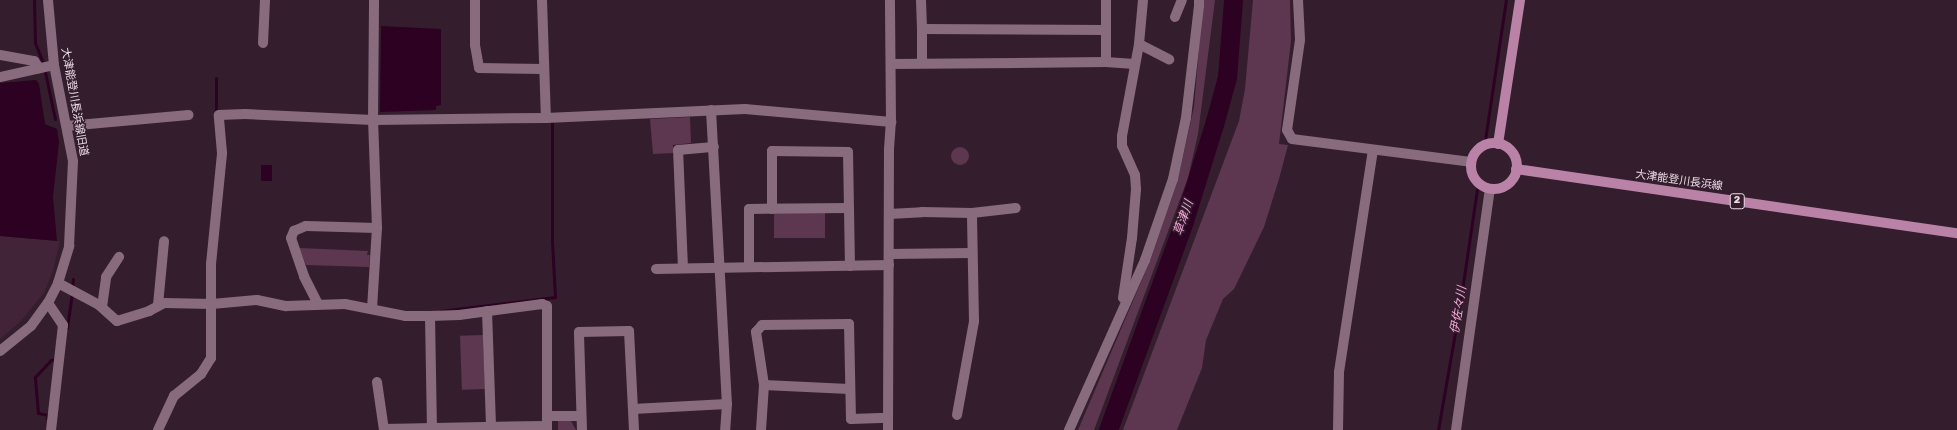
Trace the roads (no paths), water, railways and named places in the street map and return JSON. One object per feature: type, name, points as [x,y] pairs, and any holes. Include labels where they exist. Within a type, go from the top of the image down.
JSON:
[{"type":"main road","points":[[1498,144],[1520,0]]},
{"type":"main road","points":[[1498,144],[1510,150],[1514,155],[1516,169],[1510,182],[1498,189],[1490,189],[1478,182],[1471,169],[1471,162],[1478,150],[1484,146],[1498,144]]},
{"type":"main road","name":"大津能登川長浜線","points":[[1516,169],[1957,233]]},
{"type":"street","name":"大津能登川長浜線旧道","points":[[0,351],[31,326],[48,303],[58,283],[71,232],[74,161],[54,65],[48,0]]},
{"type":"street","points":[[263,43],[266,0]]},
{"type":"street","points":[[372,309],[377,228],[373,120],[374,0]]},
{"type":"street","points":[[475,0],[475,45],[479,68],[544,69]]},
{"type":"street","points":[[542,0],[546,118]]},
{"type":"street","points":[[888,430],[891,122],[890,0]]},
{"type":"street","points":[[921,0],[922,62]]},
{"type":"street","points":[[1106,0],[1106,62]]},
{"type":"street","points":[[1121,310],[1136,206],[1135,175],[1122,146],[1134,64],[1139,44],[1143,0]]},
{"type":"street","points":[[1175,17],[1182,0]]},
{"type":"street","points":[[1298,0],[1300,40],[1287,130],[1292,139],[1373,151],[1471,162]]},
{"type":"street","points":[[1069,430],[1156,234],[1176,167],[1192,79],[1199,2]]},
{"type":"street","points":[[922,29],[1106,30]]},
{"type":"street","points":[[1139,44],[1169,59]]},
{"type":"street","points":[[0,55],[34,61],[40,68]]},
{"type":"street","points":[[891,64],[922,62],[1106,62],[1134,64]]},
{"type":"street","points":[[0,77],[54,65]]},
{"type":"street","points":[[158,430],[174,396],[201,374],[211,358],[213,235],[222,159],[219,115],[252,114],[373,120],[546,118],[745,109],[891,122]]},
{"type":"street","points":[[711,110],[727,404],[725,430]]},
{"type":"street","points":[[67,126],[189,115]]},
{"type":"street","points":[[683,268],[678,150],[714,147]]},
{"type":"street","points":[[772,208],[772,151],[848,152],[850,266]]},
{"type":"street","points":[[1338,430],[1339,372],[1373,151]]},
{"type":"street","points":[[1456,430],[1490,189]]},
{"type":"street","points":[[749,266],[749,209],[849,208]]},
{"type":"street","points":[[889,214],[922,212],[972,213],[1016,208]]},
{"type":"street","points":[[957,415],[974,321],[972,213]]},
{"type":"street","points":[[318,304],[304,276],[291,238],[294,231],[306,226],[377,228]]},
{"type":"street","points":[[158,305],[164,241]]},
{"type":"street","points":[[889,254],[972,253]]},
{"type":"street","points":[[102,307],[106,277],[119,257]]},
{"type":"street","points":[[656,269],[719,266],[889,265]]},
{"type":"street","points":[[58,283],[102,307],[117,321],[164,303],[212,304],[257,300],[286,306],[318,304],[372,309],[405,316],[430,316],[488,311],[542,304],[547,306],[547,424]]},
{"type":"street","points":[[48,303],[63,325],[51,430]]},
{"type":"street","points":[[488,311],[491,427]]},
{"type":"street","points":[[430,316],[432,428]]},
{"type":"street","points":[[761,430],[764,385],[756,332],[759,326],[848,324],[851,419],[888,418]]},
{"type":"street","points":[[582,430],[579,332],[629,331],[634,430]]},
{"type":"street","points":[[377,382],[384,429],[491,427],[547,424],[581,416]]},
{"type":"street","points":[[764,385],[849,389]]},
{"type":"street","points":[[633,410],[727,404]]},
{"type":"waterway","points":[[34,0],[35,43],[43,63]]},
{"type":"waterway","name":"草津川","points":[[1108,430],[1184,221],[1215,121],[1227,77],[1233,0]]},
{"type":"waterway","name":"伊佐々川","points":[[1485,140],[1506,0]]},
{"type":"waterway","points":[[45,72],[55,119]]},
{"type":"waterway","points":[[216,78],[216,113]]},
{"type":"waterway","points":[[440,311],[555,297],[552,242],[552,121]]},
{"type":"waterway","name":"伊佐々川","points":[[1438,430],[1460,304],[1477,189]]},
{"type":"waterway","points":[[72,288],[73,279]]},
{"type":"waterway","points":[[67,328],[72,294]]},
{"type":"waterway","points":[[47,418],[48,415],[38,413],[35,377],[51,360],[56,359]]}]
